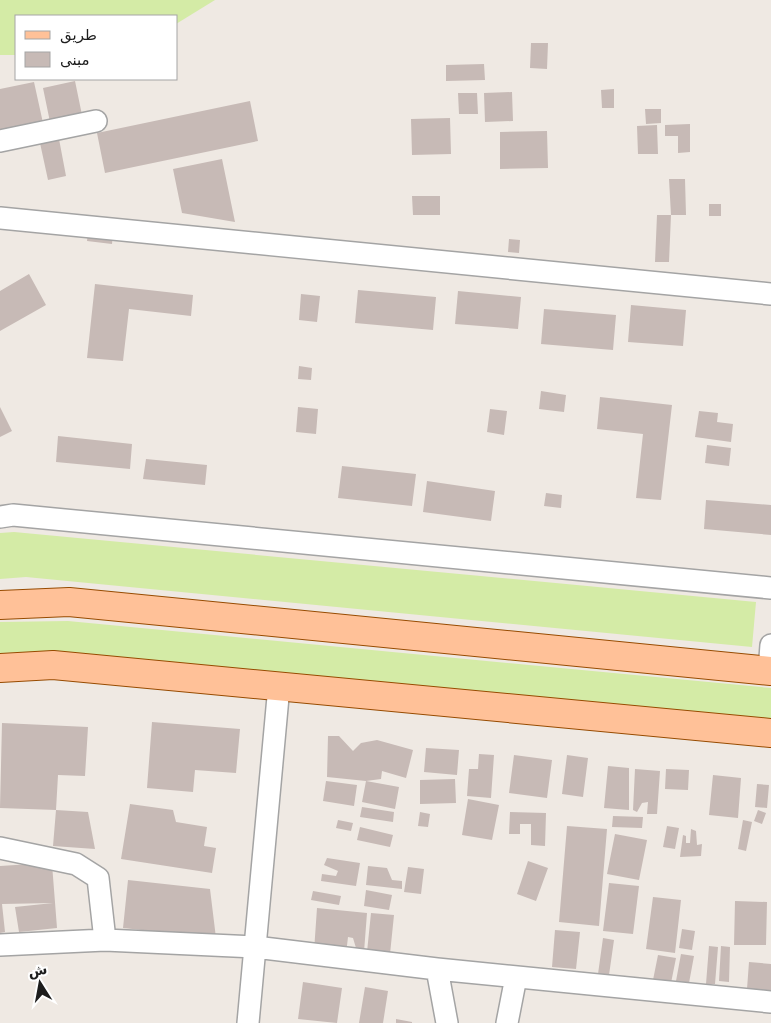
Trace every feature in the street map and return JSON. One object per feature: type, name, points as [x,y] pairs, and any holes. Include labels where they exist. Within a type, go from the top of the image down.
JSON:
[{"type":"main road","points":[[0,605],[69,602],[770,671]]},
{"type":"main road","points":[[0,668],[53,665],[771,733]]},
{"type":"street","points":[[0,141],[96,121]]},
{"type":"street","points":[[0,218],[771,294]]},
{"type":"street","points":[[0,517],[23,516],[771,588]]},
{"type":"street","points":[[770,671],[771,645]]},
{"type":"street","points":[[248,1023],[278,686]]},
{"type":"street","points":[[0,848],[76,864],[98,878],[106,940]]},
{"type":"street","points":[[0,945],[106,940],[255,947],[437,968],[771,1002]]},
{"type":"street","points":[[437,968],[447,1023]]},
{"type":"street","points":[[507,1023],[516,976]]},
{"type":"green space","points":[[0,0],[215,0],[178,23],[178,15],[15,15],[15,55],[0,55]]},
{"type":"green space","points":[[14,532],[756,602],[752,647],[26,577],[0,579],[0,533]]},
{"type":"green space","points":[[68,621],[771,688],[771,720],[65,652],[0,653],[0,622]]},
{"type":"building","points":[[531,43],[548,43],[547,69],[530,68]]},
{"type":"building","points":[[484,64],[485,80],[446,81],[446,65]]},
{"type":"building","points":[[75,81],[82,115],[50,122],[43,88]]},
{"type":"building","points":[[34,82],[43,123],[0,132],[0,89]]},
{"type":"building","points":[[614,89],[614,108],[602,108],[601,90]]},
{"type":"building","points":[[512,92],[513,121],[485,122],[484,93]]},
{"type":"building","points":[[458,93],[477,93],[478,114],[459,114]]},
{"type":"building","points":[[250,101],[258,141],[105,173],[97,133]]},
{"type":"building","points":[[645,109],[661,109],[661,123],[646,124]]},
{"type":"building","points":[[450,118],[451,154],[412,155],[411,119]]},
{"type":"building","points":[[690,124],[690,152],[678,153],[678,136],[665,136],[665,125]]},
{"type":"building","points":[[657,125],[658,154],[638,154],[637,126]]},
{"type":"building","points":[[547,131],[548,168],[500,169],[500,132]]},
{"type":"building","points":[[59,139],[66,176],[48,180],[40,143]]},
{"type":"building","points":[[222,159],[235,222],[182,213],[173,169]]},
{"type":"building","points":[[669,179],[685,179],[686,215],[671,215]]},
{"type":"building","points":[[412,196],[440,196],[440,215],[413,215]]},
{"type":"building","points":[[709,204],[721,204],[721,216],[709,216]]},
{"type":"building","points":[[657,215],[671,215],[669,262],[655,262]]},
{"type":"building","points":[[88,232],[113,234],[112,244],[87,241]]},
{"type":"building","points":[[509,239],[520,240],[519,253],[508,252]]},
{"type":"building","points":[[29,274],[46,305],[0,331],[0,291]]},
{"type":"building","points":[[95,284],[193,295],[191,316],[129,309],[123,361],[87,358]]},
{"type":"building","points":[[358,290],[436,297],[433,330],[355,323]]},
{"type":"building","points":[[458,291],[521,297],[518,329],[455,324]]},
{"type":"building","points":[[301,294],[320,296],[317,322],[299,320]]},
{"type":"building","points":[[631,305],[686,310],[683,346],[628,342]]},
{"type":"building","points":[[544,309],[616,315],[613,350],[541,344]]},
{"type":"building","points":[[299,366],[312,368],[311,380],[298,379]]},
{"type":"building","points":[[541,391],[566,395],[564,412],[539,409]]},
{"type":"building","points":[[600,397],[672,405],[661,500],[636,498],[643,434],[597,429]]},
{"type":"building","points":[[0,407],[12,431],[0,437]]},
{"type":"building","points":[[298,407],[318,409],[316,434],[296,432]]},
{"type":"building","points":[[490,409],[507,411],[504,435],[487,432]]},
{"type":"building","points":[[699,411],[718,413],[717,422],[733,424],[731,442],[695,437]]},
{"type":"building","points":[[58,436],[132,444],[130,469],[56,462]]},
{"type":"building","points":[[707,445],[731,448],[729,466],[705,463]]},
{"type":"building","points":[[146,459],[207,465],[205,485],[143,479]]},
{"type":"building","points":[[342,466],[416,474],[412,506],[338,498]]},
{"type":"building","points":[[427,481],[495,491],[491,521],[423,512]]},
{"type":"building","points":[[546,493],[562,495],[561,508],[544,506]]},
{"type":"building","points":[[706,500],[771,505],[771,535],[704,529]]},
{"type":"building","points":[[152,722],[240,729],[236,773],[195,770],[193,792],[147,788]]},
{"type":"building","points":[[2,723],[88,727],[85,776],[58,775],[56,810],[0,808]]},
{"type":"building","points":[[328,736],[339,736],[353,751],[361,743],[377,740],[413,750],[406,778],[382,771],[381,779],[366,781],[327,777]]},
{"type":"building","points":[[426,748],[459,750],[457,775],[424,772]]},
{"type":"building","points":[[479,754],[494,755],[491,798],[467,796],[469,769],[478,769]]},
{"type":"building","points":[[514,755],[552,760],[547,798],[509,793]]},
{"type":"building","points":[[567,755],[588,758],[583,797],[562,794]]},
{"type":"building","points":[[608,766],[629,768],[629,810],[604,808]]},
{"type":"building","points":[[635,769],[660,771],[657,814],[647,814],[648,802],[642,803],[637,812],[633,810]]},
{"type":"building","points":[[666,769],[689,770],[688,790],[665,789]]},
{"type":"building","points":[[713,775],[741,778],[738,818],[709,815]]},
{"type":"building","points":[[455,779],[456,803],[420,804],[420,780]]},
{"type":"building","points":[[326,781],[357,785],[354,806],[323,801]]},
{"type":"building","points":[[366,781],[399,787],[395,809],[362,802]]},
{"type":"building","points":[[757,784],[769,785],[767,808],[755,807]]},
{"type":"building","points":[[468,799],[499,805],[492,840],[462,835]]},
{"type":"building","points":[[130,804],[173,810],[176,822],[207,827],[204,846],[216,848],[212,873],[121,859]]},
{"type":"building","points":[[362,807],[394,812],[393,822],[360,817]]},
{"type":"building","points":[[56,810],[88,812],[95,849],[53,846]]},
{"type":"building","points":[[758,810],[766,813],[762,824],[754,821]]},
{"type":"building","points":[[420,812],[430,814],[428,827],[418,826]]},
{"type":"building","points":[[510,812],[546,813],[545,846],[531,845],[531,824],[520,824],[520,834],[509,834]]},
{"type":"building","points":[[613,816],[643,817],[642,828],[612,827]]},
{"type":"building","points":[[338,820],[353,823],[351,831],[336,828]]},
{"type":"building","points":[[743,820],[752,822],[746,851],[738,849]]},
{"type":"building","points":[[567,826],[607,829],[599,926],[559,922]]},
{"type":"building","points":[[667,826],[679,828],[675,849],[663,847]]},
{"type":"building","points":[[360,827],[393,835],[390,847],[357,840]]},
{"type":"building","points":[[691,829],[696,831],[697,845],[702,844],[701,856],[680,857],[683,835],[686,836],[686,843],[690,843]]},
{"type":"building","points":[[615,834],[647,840],[639,880],[607,874]]},
{"type":"building","points":[[327,858],[360,863],[356,886],[321,881],[322,874],[336,876],[338,871],[324,865]]},
{"type":"building","points":[[528,861],[548,868],[536,901],[517,894]]},
{"type":"building","points":[[52,864],[57,928],[19,932],[15,907],[53,903],[2,904],[5,932],[0,933],[0,866]]},
{"type":"building","points":[[368,866],[387,868],[392,880],[402,881],[402,889],[366,885]]},
{"type":"building","points":[[408,867],[424,869],[421,894],[404,892]]},
{"type":"building","points":[[128,880],[210,889],[216,938],[123,928]]},
{"type":"building","points":[[609,883],[639,886],[633,934],[603,931]]},
{"type":"building","points":[[366,890],[392,895],[389,910],[364,906]]},
{"type":"building","points":[[313,891],[341,896],[339,905],[311,900]]},
{"type":"building","points":[[653,897],[681,900],[675,953],[646,949]]},
{"type":"building","points":[[735,901],[767,902],[766,945],[734,945]]},
{"type":"building","points":[[317,908],[367,913],[364,952],[356,948],[353,938],[348,937],[346,954],[314,951]]},
{"type":"building","points":[[371,913],[394,915],[390,954],[367,952]]},
{"type":"building","points":[[682,929],[695,931],[692,950],[679,948]]},
{"type":"building","points":[[555,930],[580,932],[576,969],[552,967]]},
{"type":"building","points":[[603,938],[614,940],[609,975],[598,974]]},
{"type":"building","points":[[709,946],[718,947],[715,984],[706,984]]},
{"type":"building","points":[[721,946],[730,947],[729,982],[719,981]]},
{"type":"building","points":[[681,954],[694,956],[689,983],[676,981]]},
{"type":"building","points":[[658,955],[676,958],[671,983],[653,980]]},
{"type":"building","points":[[749,962],[771,964],[771,991],[747,989]]},
{"type":"building","points":[[303,982],[342,988],[337,1023],[298,1019]]},
{"type":"building","points":[[365,987],[388,991],[383,1023],[359,1023]]},
{"type":"building","points":[[396,1019],[412,1022],[412,1023],[396,1023]]}]
